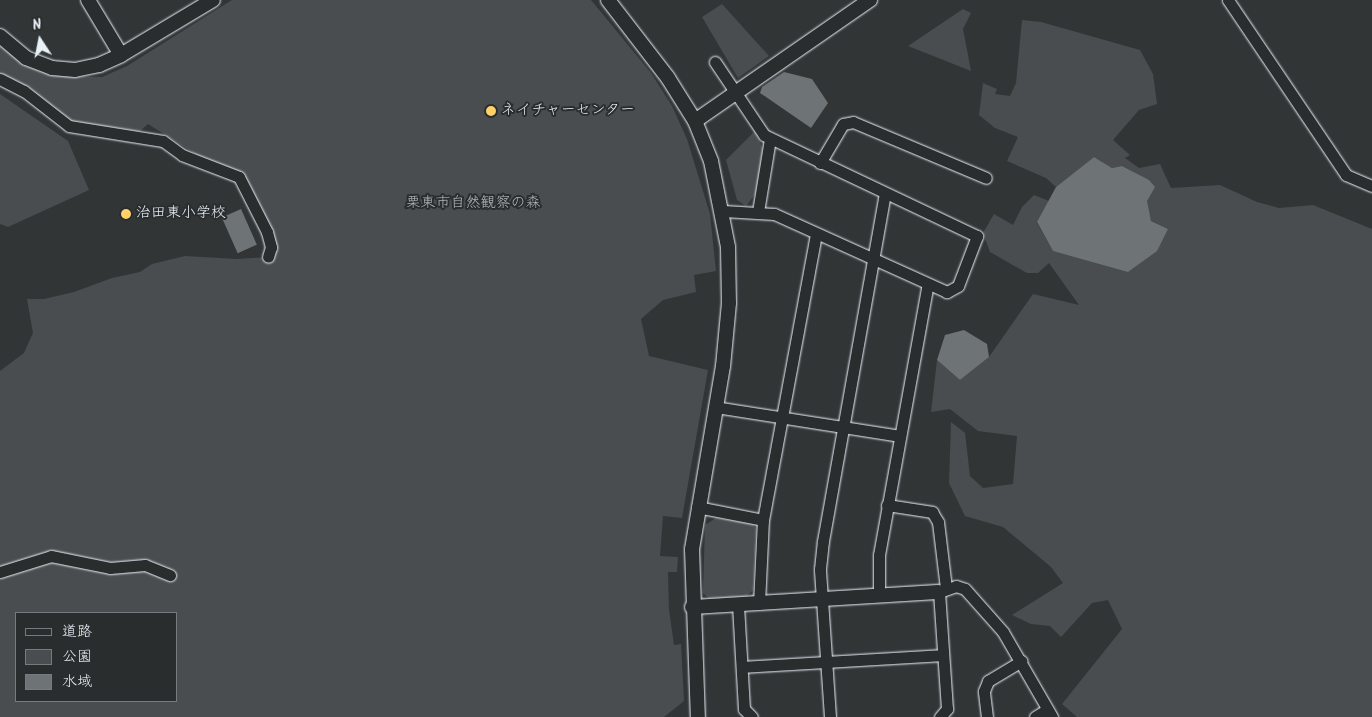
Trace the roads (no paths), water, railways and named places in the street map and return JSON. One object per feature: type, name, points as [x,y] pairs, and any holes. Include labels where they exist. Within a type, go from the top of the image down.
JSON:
[{"type":"street","points":[[88,0],[121,55]]},
{"type":"street","points":[[0,36],[26,58],[52,68],[91,67],[121,55],[213,0]]},
{"type":"street","points":[[608,0],[668,78],[695,121],[711,161],[723,211],[728,247],[729,303],[715,407],[697,508],[691,571],[698,717]]},
{"type":"street","points":[[695,121],[870,0]]},
{"type":"street","points":[[1228,0],[1346,174],[1372,186]]},
{"type":"street","points":[[715,62],[735,93],[770,139],[977,236],[958,286],[947,292],[774,214],[723,211]]},
{"type":"street","points":[[0,79],[31,96],[69,126],[163,141],[182,156],[239,177],[267,232],[271,247],[268,257]]},
{"type":"street","points":[[820,163],[843,124],[853,122],[986,178]]},
{"type":"street","points":[[758,212],[770,139]]},
{"type":"street","points":[[830,717],[822,600],[823,541],[885,193]]},
{"type":"street","points":[[759,604],[763,520],[816,234]]},
{"type":"street","points":[[880,596],[879,555],[928,284]]},
{"type":"street","points":[[715,407],[900,436]]},
{"type":"street","points":[[888,505],[932,512],[938,522],[947,709],[940,717]]},
{"type":"street","points":[[697,508],[763,520]]},
{"type":"street","points":[[0,572],[51,556],[110,568],[145,565],[170,574]]},
{"type":"street","points":[[692,607],[822,600],[965,589],[1003,632],[1049,713],[1034,717]]},
{"type":"street","points":[[738,605],[744,709],[752,717]]},
{"type":"street","points":[[742,668],[943,655]]},
{"type":"street","points":[[986,717],[984,691],[988,680],[1021,661]]},
{"type":"water","points":[[784,72],[812,79],[828,103],[811,128],[760,93],[762,87]]},
{"type":"water","points":[[1094,157],[1112,168],[1122,166],[1149,180],[1155,187],[1147,201],[1151,221],[1168,229],[1157,251],[1128,272],[1053,251],[1037,222],[1056,187]]},
{"type":"water","points":[[241,209],[257,245],[238,253],[222,218]]},
{"type":"water","points":[[964,330],[987,344],[989,357],[960,380],[937,360],[945,335]]},
{"type":"place","name":"ネイチャーセンター","points":[[491,111]]},
{"type":"place","name":"治田東小学校","points":[[126,214]]},
{"type":"park label","name":"栗東市自然観察の森","points":[[473,204]]}]
